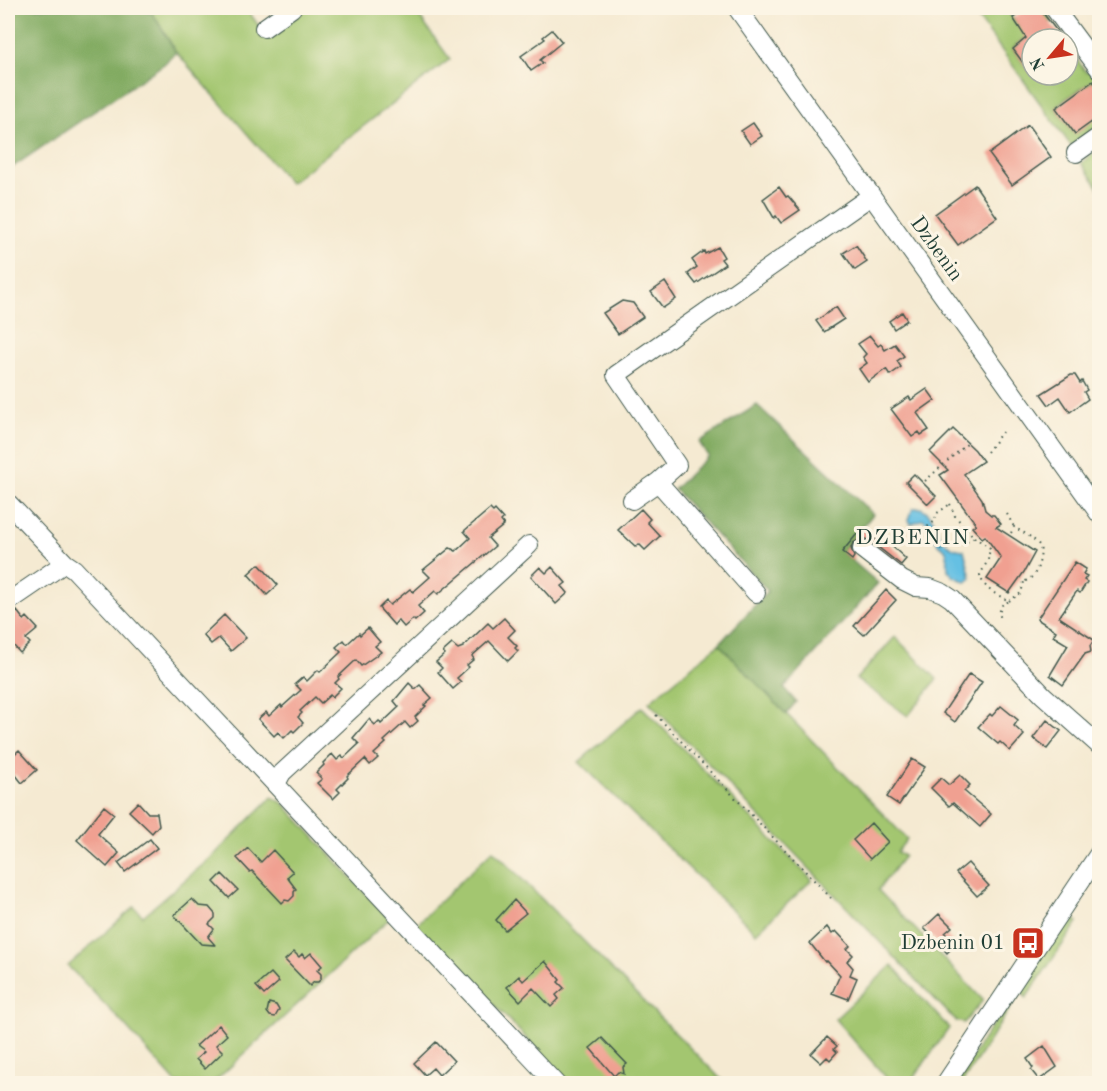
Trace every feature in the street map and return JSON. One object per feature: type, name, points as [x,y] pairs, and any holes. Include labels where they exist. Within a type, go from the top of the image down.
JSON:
[{"type":"street","points":[[264,28],[292,8]]},
{"type":"street","name":"Dzbenin","points":[[737,8],[1100,516]]},
{"type":"street","points":[[1054,8],[1100,70]]},
{"type":"street","points":[[1076,153],[1100,136]]},
{"type":"street","points":[[632,500],[677,465],[616,375],[871,196]]},
{"type":"street","points":[[658,482],[756,593]]},
{"type":"street","points":[[8,503],[65,563],[74,569],[556,1083]]},
{"type":"street","points":[[276,784],[282,773],[529,545]]},
{"type":"street","points":[[862,549],[902,580],[916,586],[930,588],[952,599],[1043,695],[1100,746]]},
{"type":"street","points":[[8,602],[65,563]]},
{"type":"street","points":[[945,1083],[1100,852]]},
{"type":"path","points":[[1011,16],[1023,8]]},
{"type":"path","points":[[987,452],[1002,432]]},
{"type":"path","points":[[925,481],[969,442]]},
{"type":"path","points":[[974,537],[960,547],[953,545],[944,551],[934,547],[927,527],[935,521],[936,514],[950,504],[955,516],[974,537],[990,548],[988,560],[980,575],[981,581],[988,590],[1009,601]]},
{"type":"path","points":[[1001,618],[999,613],[1002,605],[1021,593],[1023,580],[1034,576],[1041,550],[1039,545],[1014,527],[1007,514]]},
{"type":"path","points":[[1011,533],[1014,527]]},
{"type":"path","points":[[656,715],[831,898]]},
{"type":"green space","points":[[8,8],[136,8],[153,14],[176,52],[164,64],[8,170]]},
{"type":"green space","points":[[136,8],[246,8],[264,33],[302,8],[413,8],[450,59],[290,183],[176,52],[153,14]]},
{"type":"green space","points":[[971,8],[983,8],[987,12],[993,8],[1017,8],[1009,13],[1019,27],[1044,10],[1052,21],[1043,27],[1020,27],[1020,42],[1013,49],[1020,59],[1020,76]]},
{"type":"green space","points":[[1080,64],[1086,72],[1090,71],[1095,79],[1056,108],[1075,134],[1099,116],[1099,125],[1071,146],[1028,87],[1080,87]]},
{"type":"green space","points":[[1099,150],[1099,188],[1081,163]]},
{"type":"green space","points":[[757,405],[873,514],[842,552],[878,583],[784,688],[796,702],[786,714],[719,644],[768,591],[674,489],[708,456],[699,442]]},
{"type":"green space","points":[[895,637],[937,679],[908,716],[856,679]]},
{"type":"green space","points":[[719,644],[907,839],[897,852],[904,856],[878,890],[983,1000],[964,1023],[956,1021],[649,702]]},
{"type":"green space","points":[[642,707],[812,880],[756,933],[579,762]]},
{"type":"green space","points":[[272,797],[283,803],[389,919],[213,1083],[176,1083],[68,966],[134,907],[143,916],[213,856]]},
{"type":"green space","points":[[493,850],[725,1083],[570,1083],[416,925]]},
{"type":"green space","points":[[1065,913],[1078,922],[1026,998],[1021,991],[962,1083],[954,1084]]},
{"type":"green space","points":[[892,965],[949,1028],[910,1083],[891,1083],[835,1019]]},
{"type":"water","points":[[913,508],[921,508],[932,518],[947,544],[964,550],[971,578],[966,582],[953,576],[948,570],[946,552],[931,537],[928,523],[923,519],[911,524],[909,520]]},
{"type":"building","points":[[1028,8],[1039,8],[1054,27],[1020,29],[1013,18]]},
{"type":"building","points":[[552,30],[562,42],[540,60],[543,63],[531,71],[521,56],[545,39],[543,37]]},
{"type":"building","points":[[1020,43],[1020,59],[1013,49]]},
{"type":"building","points":[[1093,81],[1100,89],[1100,116],[1075,134],[1056,108]]},
{"type":"building","points":[[753,123],[762,136],[750,144],[741,131]]},
{"type":"building","points":[[1028,125],[1051,157],[1012,185],[989,154]]},
{"type":"building","points":[[975,185],[997,217],[958,245],[935,214]]},
{"type":"building","points":[[779,187],[800,210],[781,223],[776,216],[774,218],[763,199]]},
{"type":"building","points":[[856,245],[867,262],[855,270],[843,253]]},
{"type":"building","points":[[718,247],[725,264],[696,284],[688,274],[697,267],[692,260],[704,251],[705,254]]},
{"type":"building","points":[[665,282],[676,299],[663,308],[651,292]]},
{"type":"building","points":[[622,301],[633,303],[643,317],[618,334],[603,313]]},
{"type":"building","points":[[836,307],[844,319],[824,332],[816,321]]},
{"type":"building","points":[[902,312],[907,320],[894,329],[889,321]]},
{"type":"building","points":[[870,336],[878,346],[881,344],[885,350],[895,344],[904,356],[897,361],[901,367],[890,375],[886,369],[868,382],[859,369],[867,363],[863,357],[866,354],[858,344]]},
{"type":"building","points":[[1071,375],[1075,375],[1080,383],[1082,381],[1087,390],[1084,392],[1088,399],[1070,412],[1060,397],[1049,405],[1041,394]]},
{"type":"building","points":[[927,389],[935,400],[917,413],[929,430],[921,435],[919,432],[912,437],[891,409],[909,397],[911,400]]},
{"type":"building","points":[[953,429],[983,461],[964,474],[982,499],[985,510],[994,515],[1001,524],[996,527],[1035,552],[1009,593],[987,579],[1001,558],[985,536],[982,538],[972,527],[976,524],[940,475],[948,470],[930,452]]},
{"type":"building","points":[[914,474],[936,496],[928,504],[906,482]]},
{"type":"building","points":[[490,509],[493,512],[495,510],[503,519],[501,521],[504,525],[488,538],[495,546],[438,594],[435,591],[418,606],[424,613],[415,621],[413,619],[404,627],[398,620],[394,625],[379,608],[386,601],[390,605],[410,589],[413,592],[430,577],[423,570],[450,548],[456,551],[470,538],[464,531]]},
{"type":"building","points":[[641,509],[650,519],[647,522],[660,536],[645,550],[639,544],[636,547],[618,530]]},
{"type":"building","points":[[862,528],[880,543],[884,539],[906,559],[901,565],[869,540],[863,538],[853,543],[851,548],[854,557],[852,560],[842,552]]},
{"type":"building","points":[[1075,562],[1086,569],[1083,574],[1087,576],[1084,580],[1087,582],[1080,593],[1077,591],[1059,617],[1094,640],[1090,646],[1091,652],[1085,654],[1063,685],[1050,675],[1068,645],[1053,636],[1056,631],[1037,619]]},
{"type":"building","points":[[259,564],[278,585],[267,595],[248,574]]},
{"type":"building","points":[[540,567],[546,573],[552,567],[566,583],[562,586],[568,593],[556,604],[531,576]]},
{"type":"building","points":[[886,590],[896,600],[864,635],[854,626]]},
{"type":"building","points":[[17,611],[24,620],[27,617],[38,629],[26,639],[30,643],[20,653],[8,639],[8,628],[12,625],[8,620]]},
{"type":"building","points":[[224,615],[246,638],[231,651],[219,638],[211,644],[203,635]]},
{"type":"building","points":[[504,618],[515,630],[508,637],[517,646],[515,648],[518,651],[508,661],[489,641],[472,656],[474,659],[467,665],[469,667],[457,678],[461,682],[453,689],[438,672],[442,668],[436,662],[445,654],[443,652],[452,644],[458,649],[463,647],[488,623],[493,628]]},
{"type":"building","points":[[368,628],[380,642],[375,646],[381,652],[361,666],[356,660],[338,677],[335,683],[341,688],[332,697],[330,695],[321,703],[315,697],[300,711],[302,713],[298,717],[303,723],[294,732],[292,730],[284,738],[278,732],[274,736],[258,719],[266,712],[269,716],[301,690],[295,684],[303,677],[307,681],[318,670],[320,672],[341,652],[336,647],[344,640],[347,644]]},
{"type":"building","points":[[969,674],[982,682],[955,722],[943,713]]},
{"type":"building","points":[[409,683],[415,689],[420,685],[432,698],[415,717],[418,721],[410,728],[405,722],[384,741],[386,743],[374,754],[378,758],[370,765],[365,759],[347,776],[348,778],[337,789],[340,792],[333,799],[317,783],[322,779],[316,773],[332,754],[337,760],[342,756],[344,758],[359,744],[353,738],[369,719],[375,725],[379,721],[381,724],[399,707],[394,701]]},
{"type":"building","points":[[1001,706],[1018,720],[1014,726],[1024,735],[1010,751],[978,727]]},
{"type":"building","points":[[1047,720],[1061,731],[1047,749],[1033,738]]},
{"type":"building","points":[[19,750],[37,770],[22,783],[15,774],[8,781],[8,760]]},
{"type":"building","points":[[912,759],[925,767],[899,805],[887,797]]},
{"type":"building","points":[[960,775],[970,785],[964,791],[991,814],[980,827],[953,803],[949,806],[931,788],[941,778],[949,785]]},
{"type":"building","points":[[138,802],[148,813],[157,813],[159,825],[152,833],[129,811]]},
{"type":"building","points":[[104,806],[114,814],[98,834],[119,853],[107,867],[77,840]]},
{"type":"building","points":[[871,823],[888,842],[870,859],[853,840]]},
{"type":"building","points":[[150,839],[157,848],[125,872],[118,863]]},
{"type":"building","points":[[248,848],[261,862],[273,850],[293,872],[287,877],[296,889],[289,901],[285,900],[282,903],[237,858]]},
{"type":"building","points":[[968,863],[989,886],[977,896],[956,873]]},
{"type":"building","points":[[222,874],[238,890],[229,898],[214,882]]},
{"type":"building","points":[[192,899],[199,906],[209,907],[215,914],[215,918],[209,924],[214,929],[208,937],[215,945],[201,944],[174,915]]},
{"type":"building","points":[[514,900],[526,913],[505,930],[496,920]]},
{"type":"building","points":[[939,914],[952,927],[945,933],[955,945],[947,953],[924,928]]},
{"type":"building","points":[[827,927],[832,934],[836,931],[850,946],[847,949],[853,955],[847,961],[853,968],[850,975],[857,978],[848,999],[832,993],[840,975],[827,961],[825,962],[810,943]]},
{"type":"building","points":[[294,952],[299,957],[302,954],[305,958],[311,953],[322,966],[317,970],[321,974],[318,982],[310,986],[285,960]]},
{"type":"building","points":[[545,961],[564,988],[556,995],[559,999],[551,1007],[533,988],[520,1001],[507,987],[519,976],[523,981]]},
{"type":"building","points":[[271,973],[279,982],[264,995],[256,986]]},
{"type":"building","points":[[269,1003],[276,1005],[279,1010],[275,1017],[270,1016],[267,1012]]},
{"type":"building","points":[[219,1025],[227,1035],[216,1045],[223,1052],[205,1069],[196,1059],[204,1052],[196,1046]]},
{"type":"building","points":[[827,1037],[837,1046],[834,1049],[837,1052],[830,1060],[827,1057],[821,1063],[811,1054]]},
{"type":"building","points":[[602,1038],[627,1064],[623,1067],[624,1074],[618,1072],[614,1076],[590,1048]]},
{"type":"building","points":[[436,1042],[454,1061],[439,1075],[433,1068],[425,1075],[414,1063]]},
{"type":"building","points":[[1044,1046],[1057,1067],[1039,1080],[1031,1070],[1033,1068],[1027,1059]]},
{"type":"place","name":"Dzbenin 01","points":[[1028,943]]},
{"type":"district","name":"DZBENIN","points":[[913,538]]}]
